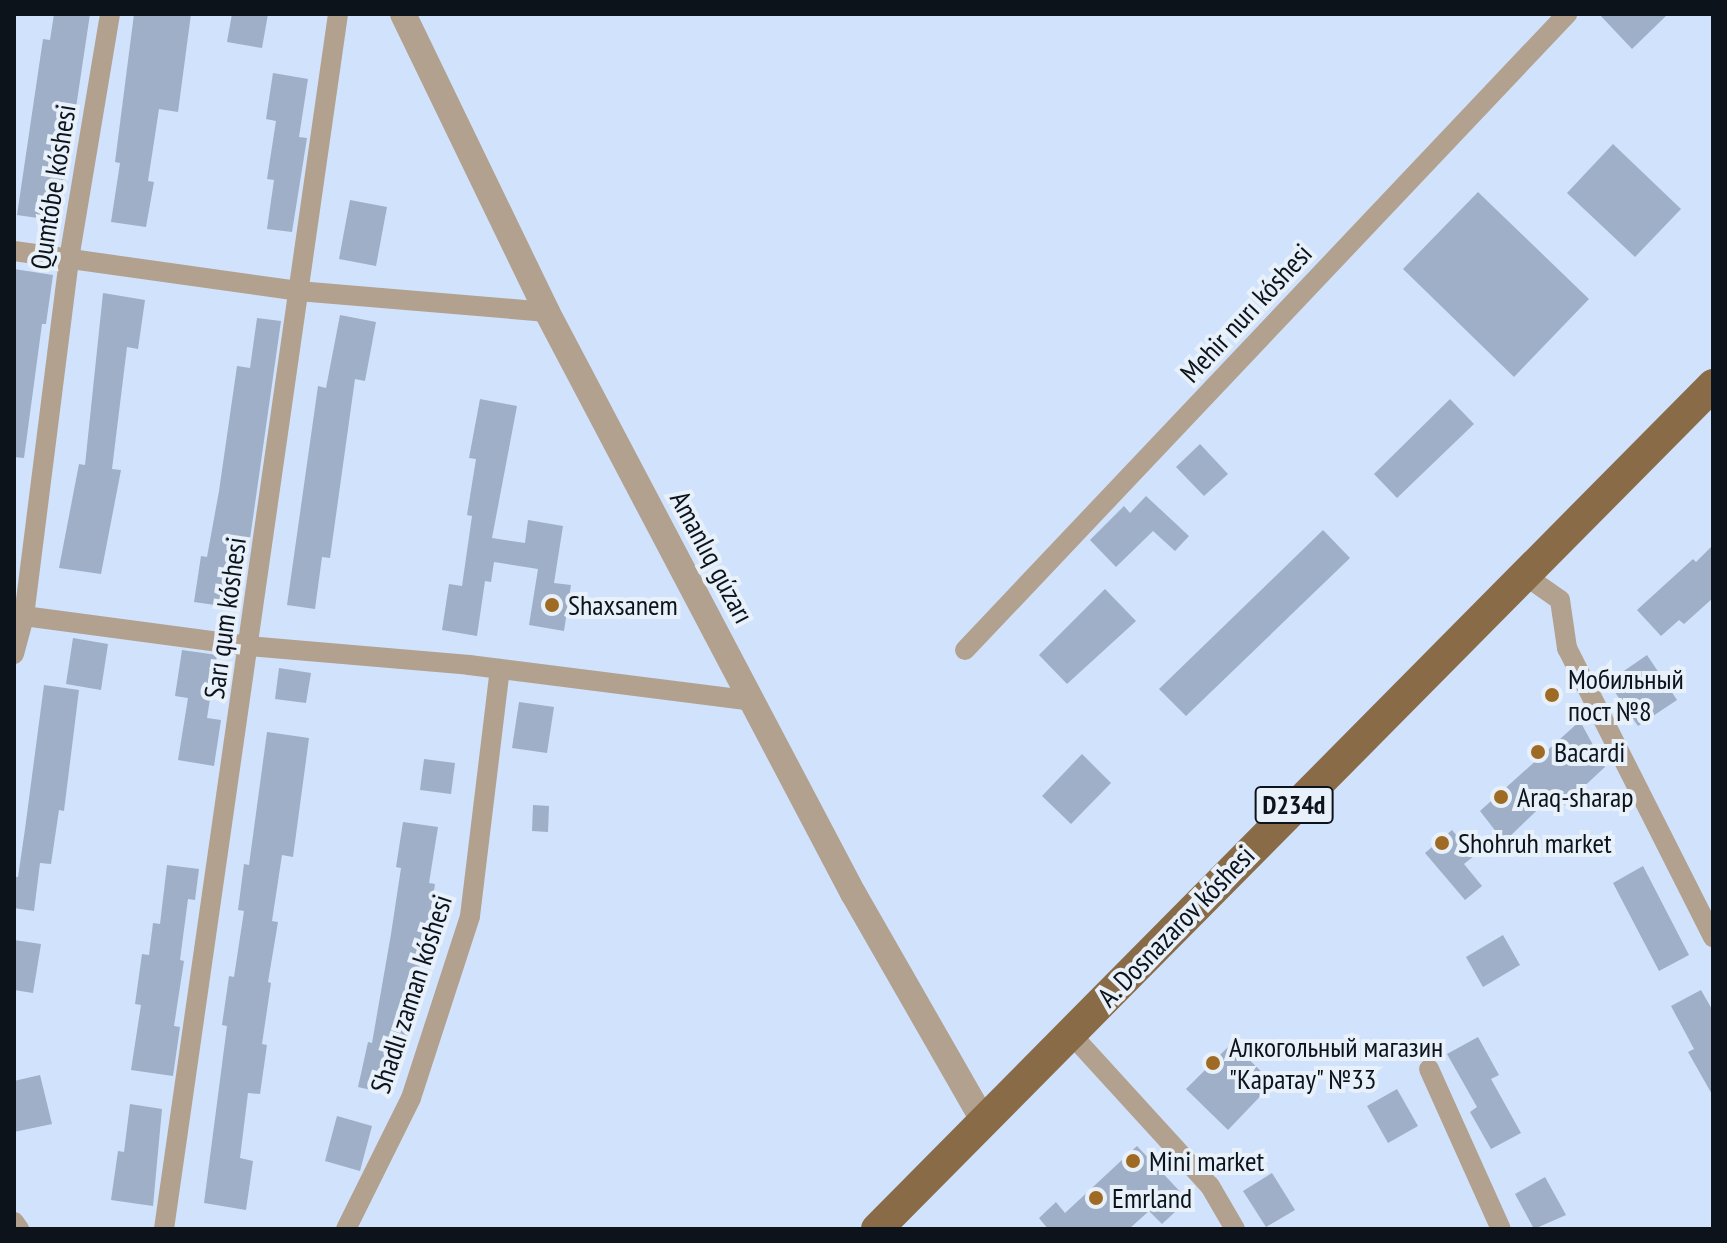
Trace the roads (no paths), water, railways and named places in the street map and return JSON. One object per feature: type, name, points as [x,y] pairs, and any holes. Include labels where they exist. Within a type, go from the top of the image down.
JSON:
[{"type":"main road","name":"A. Dosnazarov kóshesi","points":[[877,1229],[1713,385]]},
{"type":"street","name":"Qumtóbe kóshesi","points":[[14,654],[24,616],[69,259],[110,14]]},
{"type":"street","name":"Sarı qum kóshesi","points":[[164,1229],[338,14]]},
{"type":"street","name":"Amanlıq gúzarı","points":[[403,14],[547,312],[853,893],[983,1120]]},
{"type":"street","name":"Mehir nurı kóshesi","points":[[965,650],[1567,14]]},
{"type":"street","points":[[14,251],[298,291],[547,312]]},
{"type":"street","points":[[1523,574],[1560,600],[1567,648],[1713,937]]},
{"type":"street","points":[[24,616],[249,646],[500,669],[752,701]]},
{"type":"street","name":"Shadlı zaman kóshesi","points":[[346,1229],[411,1098],[470,916],[500,669]]},
{"type":"street","points":[[1071,1034],[1210,1186],[1235,1229]]},
{"type":"street","points":[[1429,1069],[1501,1229]]},
{"type":"street","points":[[14,1222],[19,1229]]},
{"type":"place","name":"Shaxsanem","points":[[552,605]]},
{"type":"place","name":"Мобильный пост №8","points":[[1552,695]]},
{"type":"place","name":"Bacardi","points":[[1538,752]]},
{"type":"place","name":"Araq-sharap","points":[[1501,797]]},
{"type":"place","name":"Shohruh market","points":[[1442,843]]},
{"type":"place","name":"Алкогольный магазин \"Каратау\" №33","points":[[1213,1063]]},
{"type":"place","name":"Mini market","points":[[1133,1161]]},
{"type":"place","name":"Emrland","points":[[1096,1198]]}]
